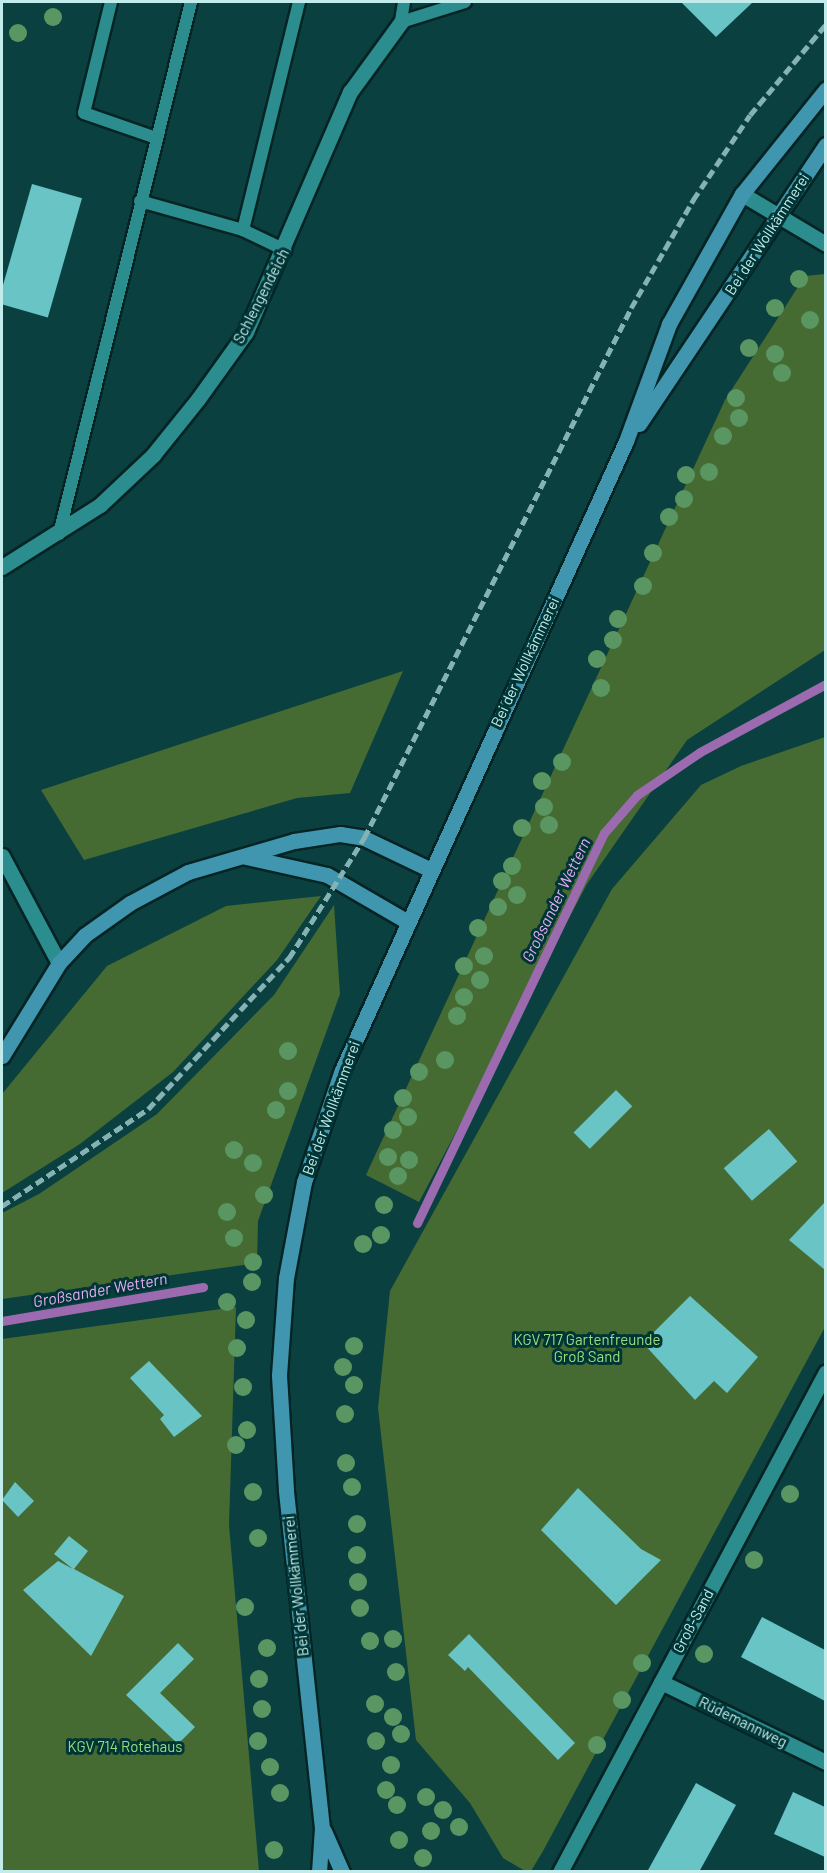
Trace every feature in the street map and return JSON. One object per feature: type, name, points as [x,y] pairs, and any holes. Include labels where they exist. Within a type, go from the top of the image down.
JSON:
[{"type":"main road","name":"Bei der Wollkämmerei","points":[[319,1872],[322,1828],[281,1434],[281,1318],[292,1234],[323,1122],[431,870],[626,441],[669,324],[742,194],[825,89]]},
{"type":"main road","name":"Bei der Wollkämmerei","points":[[626,441],[825,145]]},
{"type":"main road","points":[[2,1056],[59,963],[98,924],[130,903],[188,872],[243,856],[340,834],[364,838],[431,870]]},
{"type":"main road","points":[[243,856],[327,874],[408,922]]},
{"type":"main road","name":"Bei der Wollkämmerei","points":[[322,1828],[342,1872]]},
{"type":"street","name":"Schlengendeich","points":[[2,567],[58,536],[100,506],[153,455],[198,399],[246,332],[285,250],[350,92],[401,22]]},
{"type":"street","points":[[742,194],[777,219],[825,244]]},
{"type":"street","points":[[2,856],[59,963]]},
{"type":"street","name":"Groß-Sand","points":[[560,1871],[825,1372]]},
{"type":"street","name":"Rüdemannweg","points":[[661,1682],[825,1762]]},
{"type":"lane","points":[[111,2],[84,113],[156,138]]},
{"type":"lane","points":[[58,536],[191,2]]},
{"type":"lane","points":[[243,230],[299,2]]},
{"type":"lane","points":[[404,2],[401,22],[465,2]]},
{"type":"lane","points":[[140,201],[243,230],[285,250]]},
{"type":"green space","points":[[825,274],[825,650],[687,740],[587,884],[419,1202],[366,1175],[725,400],[805,276]]},
{"type":"green space","points":[[403,671],[350,793],[297,798],[84,860],[41,790]]},
{"type":"green space","name":"KGV 717 Gartenfreunde Groß Sand","points":[[825,737],[825,1327],[543,1851],[531,1871],[525,1871],[503,1858],[470,1803],[416,1740],[378,1408],[390,1291],[612,889],[701,785],[741,766]]},
{"type":"green space","points":[[321,896],[277,960],[173,1072],[80,1144],[2,1193],[2,1094],[107,966],[226,906]]},
{"type":"green space","points":[[334,905],[340,994],[258,1221],[257,1263],[2,1299],[2,1213],[39,1194],[157,1114],[274,995]]},
{"type":"green space","name":"KGV 714 Rotehaus","points":[[236,1307],[229,1525],[259,1871],[2,1871],[2,1339]]},
{"type":"building","points":[[681,2],[753,2],[716,37]]},
{"type":"building","points":[[32,184],[82,198],[48,318],[2,304],[2,289]]},
{"type":"building","points":[[616,1090],[632,1106],[590,1149],[574,1132]]},
{"type":"building","points":[[769,1129],[797,1161],[752,1201],[724,1168]]},
{"type":"building","points":[[825,1202],[825,1270],[789,1240]]},
{"type":"building","points":[[690,1296],[758,1357],[727,1393],[714,1381],[695,1400],[643,1343]]},
{"type":"building","points":[[149,1361],[202,1416],[174,1437],[160,1419],[164,1415],[130,1378]]},
{"type":"building","points":[[15,1482],[34,1501],[18,1517],[2,1500]]},
{"type":"building","points":[[578,1488],[641,1549],[661,1560],[616,1605],[541,1530]]},
{"type":"building","points":[[69,1536],[88,1551],[74,1569],[124,1596],[91,1656],[23,1590],[58,1561],[73,1569],[54,1554]]},
{"type":"building","points":[[762,1617],[825,1650],[825,1701],[741,1657]]},
{"type":"building","points":[[469,1634],[575,1743],[558,1760],[468,1667],[465,1671],[448,1655]]},
{"type":"building","points":[[178,1643],[194,1659],[160,1693],[195,1727],[178,1744],[126,1695]]},
{"type":"building","points":[[696,1783],[736,1805],[699,1872],[647,1872]]},
{"type":"building","points":[[793,1792],[825,1807],[825,1857],[774,1834]]},
{"type":"waterway","name":"Großsander Wettern","points":[[417,1223],[604,833],[637,795],[700,752],[826,684]]},
{"type":"waterway","name":"Großsander Wettern","points":[[2,1321],[203,1287]]},
{"type":"railway","points":[[2,1206],[148,1109],[289,958],[364,838],[631,308],[693,200],[750,115],[826,24]]}]
